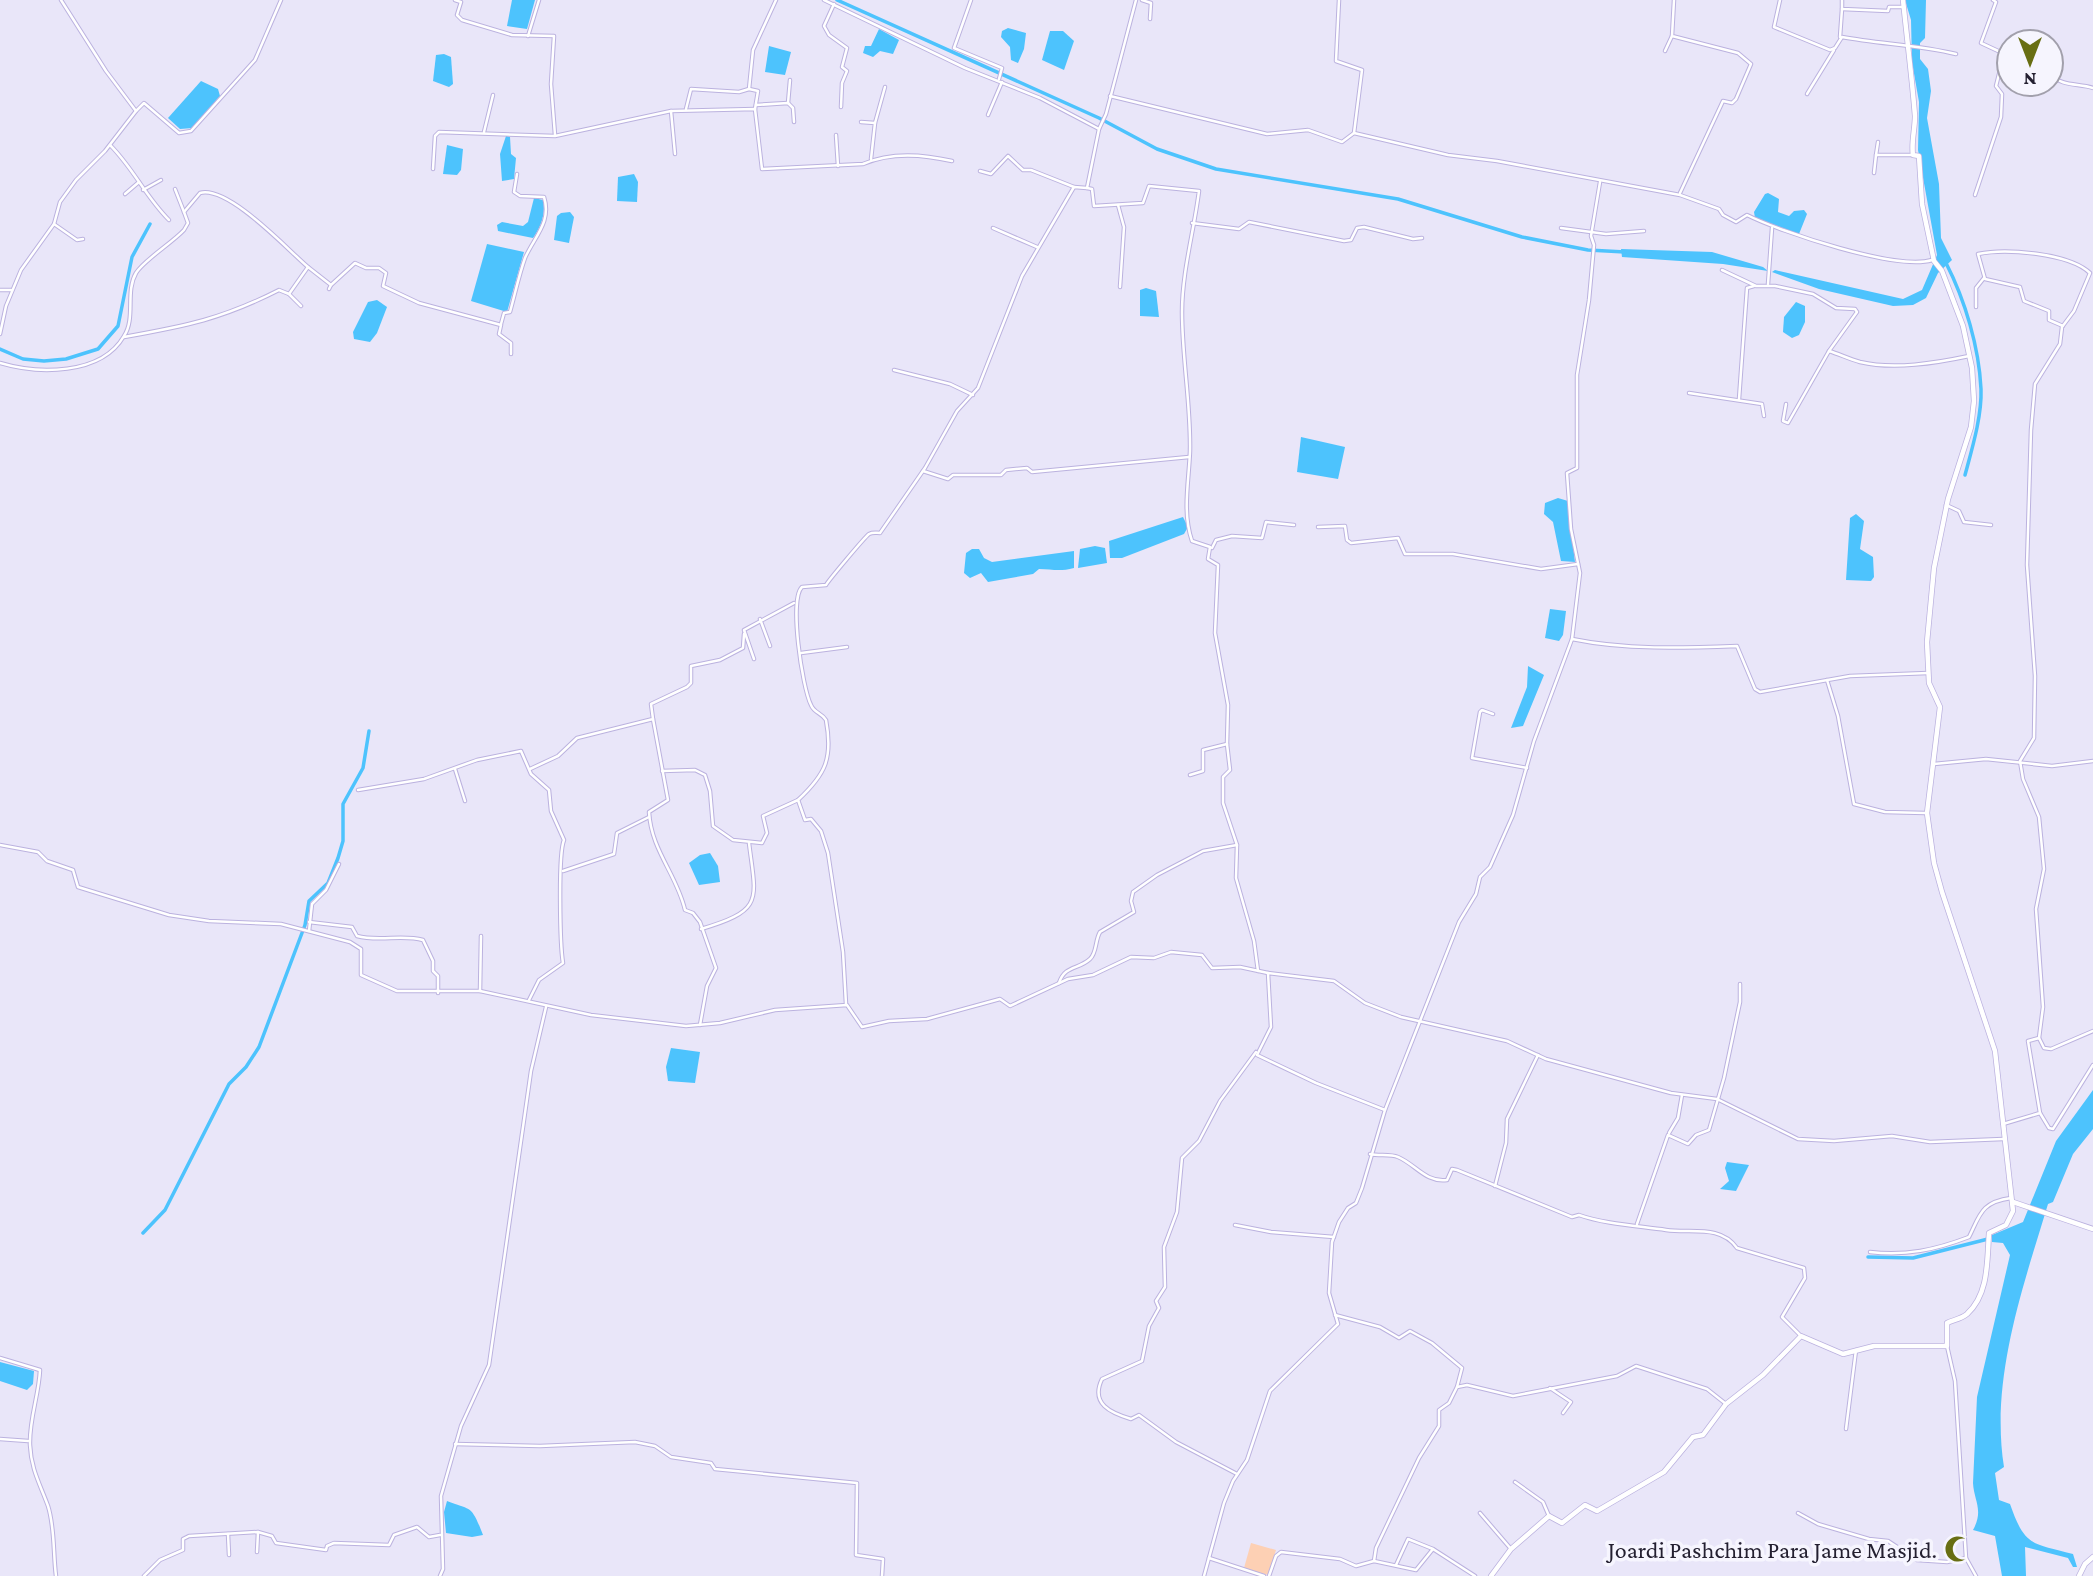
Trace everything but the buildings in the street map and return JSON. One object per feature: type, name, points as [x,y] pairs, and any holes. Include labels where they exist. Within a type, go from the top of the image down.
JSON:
[{"type":"street","points":[[61,0],[106,71],[136,111]]},
{"type":"street","points":[[0,334],[12,290],[31,254],[54,223],[58,207],[71,186],[110,145],[144,103],[179,133],[191,131],[256,60],[281,0]]},
{"type":"street","points":[[455,0],[461,1],[457,15],[462,20],[512,35],[554,36],[551,84],[555,136]]},
{"type":"street","points":[[528,36],[539,0]]},
{"type":"street","points":[[749,89],[753,50],[776,0]]},
{"type":"street","points":[[824,0],[965,68],[1000,78],[1100,128]]},
{"type":"street","points":[[971,0],[955,51],[1002,68],[988,116]]},
{"type":"street","points":[[1087,188],[1100,128],[1136,0]]},
{"type":"street","points":[[1142,0],[1151,3],[1150,19]]},
{"type":"street","points":[[1110,96],[1267,134],[1308,130],[1342,142],[1354,133],[1362,70],[1337,64],[1336,61],[1339,0]]},
{"type":"street","points":[[1665,51],[1672,36],[1674,0]]},
{"type":"street","points":[[1780,0],[1774,27],[1834,50]]},
{"type":"street","points":[[1807,94],[1840,39],[1842,0]]},
{"type":"street","points":[[1903,0],[1914,114],[1913,155]]},
{"type":"street","points":[[1993,0],[1996,2],[1981,43],[1995,50]]},
{"type":"street","points":[[834,4],[824,26],[829,35],[848,48],[842,67],[847,71],[842,83],[841,107]]},
{"type":"street","points":[[1842,9],[1888,11],[1889,7],[1904,7]]},
{"type":"street","points":[[1672,36],[1738,52],[1751,64],[1736,99],[1732,103],[1723,102],[1685,178],[1680,195]]},
{"type":"street","points":[[1840,39],[1921,46],[1956,54]]},
{"type":"street","points":[[790,80],[788,103],[793,108],[794,122]]},
{"type":"street","points":[[2065,82],[2093,88]]},
{"type":"street","points":[[871,159],[875,123],[885,87]]},
{"type":"street","points":[[686,109],[691,89],[758,91],[756,107],[762,169],[863,164],[871,159],[920,155],[952,161]]},
{"type":"street","points":[[484,132],[493,95]]},
{"type":"street","points":[[1975,195],[2001,117],[2002,98]]},
{"type":"street","points":[[433,169],[437,134],[484,132],[555,136],[671,111],[788,103]]},
{"type":"street","points":[[671,111],[675,154]]},
{"type":"street","points":[[862,122],[875,123]]},
{"type":"street","points":[[1354,133],[1448,155],[1497,161],[1680,195],[1716,208],[1735,222],[1746,215],[1772,228],[1815,243],[1881,258],[1923,263],[1935,260]]},
{"type":"street","points":[[836,135],[838,166]]},
{"type":"street","points":[[1874,173],[1878,142]]},
{"type":"street","points":[[110,145],[124,158],[143,190],[169,220]]},
{"type":"street","points":[[1876,155],[1919,156],[1922,204],[1935,260],[1957,306],[1973,383],[1973,417],[1947,505],[1934,568],[1927,637],[1929,683],[1940,707],[1927,813],[1934,863],[1942,892],[1995,1051],[2012,1200],[2007,1224],[1989,1235],[1988,1270],[1983,1278],[1981,1297],[1966,1315],[1947,1323],[1947,1346],[1955,1381],[1966,1558],[1976,1576]]},
{"type":"street","points":[[980,171],[991,174],[1008,156],[1023,170],[1031,170],[1074,187],[1091,189],[1091,205],[1143,203],[1149,187],[1199,191],[1192,223],[1182,310],[1189,457],[1189,533],[1192,541],[1210,547],[1211,550]]},
{"type":"street","points":[[511,354],[512,343],[499,334],[504,313],[510,312],[526,257],[544,226],[545,216],[544,197],[514,192],[517,174]]},
{"type":"street","points":[[143,190],[161,180]]},
{"type":"street","points":[[125,194],[139,181]]},
{"type":"street","points":[[1204,1576],[1224,1503],[1237,1474],[1247,1460],[1270,1391],[1338,1324],[1328,1279],[1334,1237],[1348,1208],[1359,1195],[1370,1154],[1416,1024],[1421,1020],[1459,922],[1476,894],[1480,877],[1490,867],[1513,815],[1572,639],[1580,588],[1571,529],[1567,473],[1577,468],[1577,375],[1594,256],[1592,233],[1600,182]]},
{"type":"street","points":[[662,771],[695,770],[705,775],[710,791],[713,826],[733,840],[749,843],[761,844],[766,838],[764,816],[798,800],[815,785],[831,751],[826,720],[811,708],[808,698],[794,603],[799,588],[826,586],[830,576],[845,565],[868,536],[880,533],[923,471],[957,411],[974,395],[1021,276],[1074,187]]},
{"type":"street","points":[[124,337],[137,272],[184,230],[188,223],[175,189]]},
{"type":"street","points":[[184,212],[200,193],[211,193],[261,224],[330,287],[355,263],[366,268],[376,267],[386,273],[383,286],[401,297],[501,326]]},
{"type":"street","points":[[1118,205],[1124,227],[1120,287]]},
{"type":"street","points":[[1192,223],[1239,229],[1249,222],[1344,241],[1351,240],[1357,228],[1364,227],[1413,239],[1422,238]]},
{"type":"street","points":[[54,223],[77,240],[83,239]]},
{"type":"street","points":[[1561,228],[1592,233],[1644,231]]},
{"type":"street","points":[[1768,285],[1772,228]]},
{"type":"street","points":[[993,229],[1037,247]]},
{"type":"street","points":[[1984,278],[1977,256],[1993,250],[2040,255],[2087,270],[2090,274],[2074,311],[2063,326],[2060,344],[2044,367],[2034,390],[2027,565],[2035,676],[2034,738],[2021,761],[2023,779],[2039,817],[2044,869],[2036,909],[2042,1007],[2039,1038],[2044,1048],[2052,1049],[2093,1031]]},
{"type":"street","points":[[289,294],[308,267]]},
{"type":"street","points":[[1722,270],[1756,286]]},
{"type":"street","points":[[1976,307],[1976,288],[1984,278]]},
{"type":"street","points":[[1984,278],[2020,287],[2025,301],[2049,311],[2049,320],[2063,326]]},
{"type":"street","points":[[1739,399],[1747,288],[1768,285],[1813,294],[1824,303],[1857,310],[1824,355],[1788,423],[1783,421],[1786,404]]},
{"type":"street","points":[[0,290],[12,290]]},
{"type":"street","points":[[0,363],[39,370],[72,368],[100,357],[124,337],[191,326],[231,314],[279,290],[289,294],[301,306]]},
{"type":"street","points":[[1829,351],[1861,362],[1886,365],[1938,362],[1969,356]]},
{"type":"street","points":[[894,370],[950,384],[974,395]]},
{"type":"street","points":[[1689,393],[1762,404],[1764,416]]},
{"type":"street","points":[[923,471],[948,479],[953,475],[1001,475],[1006,470],[1027,468],[1032,472],[1189,457]]},
{"type":"street","points":[[1947,505],[1959,512],[1964,522],[1991,525]]},
{"type":"street","points":[[1258,972],[1254,940],[1236,878],[1237,845],[1223,803],[1223,777],[1230,771],[1227,744],[1228,705],[1215,633],[1218,566],[1208,559],[1219,539],[1232,536],[1264,537],[1266,522],[1294,525]]},
{"type":"street","points":[[1318,527],[1345,526],[1347,540],[1351,543],[1398,538],[1405,554],[1454,554],[1541,569],[1578,564]]},
{"type":"street","points":[[700,1026],[707,986],[716,968],[697,917],[685,910],[676,880],[659,856],[649,817],[652,808],[668,803],[651,704],[687,687],[691,682],[691,666],[720,660],[743,648],[746,628],[794,603]]},
{"type":"street","points":[[760,619],[770,646]]},
{"type":"street","points":[[744,634],[754,659]]},
{"type":"street","points":[[1572,639],[1650,647],[1715,649],[1736,646],[1741,649],[1758,691],[1827,680],[1929,673]]},
{"type":"street","points":[[801,653],[846,647]]},
{"type":"street","points":[[1827,680],[1838,716],[1854,804],[1885,812],[1927,813]]},
{"type":"street","points":[[1493,714],[1482,710],[1480,712],[1472,758],[1527,768]]},
{"type":"street","points":[[529,769],[558,756],[577,738],[653,719]]},
{"type":"street","points":[[1190,775],[1203,771],[1203,750],[1227,744]]},
{"type":"street","points":[[358,790],[388,788],[519,750],[529,769],[551,795],[551,811],[564,838],[560,855],[562,871],[559,951],[563,963],[539,980],[529,1000]]},
{"type":"street","points":[[1934,764],[1986,759],[2052,766],[2093,761]]},
{"type":"street","points":[[455,769],[465,801]]},
{"type":"street","points":[[798,800],[805,820],[811,819],[817,824],[826,848],[841,936],[847,1005],[862,1027],[889,1021],[927,1019],[1000,999],[1010,1006],[1059,983],[1093,975],[1131,957],[1154,958],[1171,952],[1202,956],[1212,968],[1240,967],[1268,974],[1334,981],[1365,1003],[1408,1019],[1507,1041],[1538,1056],[1682,1095],[1717,1099],[1798,1139],[1835,1141],[1892,1136],[1930,1142],[2006,1139]]},
{"type":"street","points":[[562,871],[614,854],[617,833],[649,817]]},
{"type":"street","points":[[701,929],[739,915],[752,901],[756,889],[749,843]]},
{"type":"street","points":[[0,845],[38,852],[47,861],[72,870],[78,887],[132,906],[190,919],[263,921],[308,931],[360,948],[360,975],[397,991],[480,991],[591,1015],[700,1026],[775,1010],[847,1005]]},
{"type":"street","points":[[1059,983],[1068,968],[1090,960],[1100,932],[1134,912],[1130,901],[1133,892],[1157,875],[1203,851],[1237,845]]},
{"type":"street","points":[[308,931],[312,904],[326,890],[339,864]]},
{"type":"street","points":[[309,922],[352,927],[357,936],[367,939],[415,937],[424,940],[433,961],[433,971],[438,976],[438,993]]},
{"type":"street","points":[[480,991],[481,936]]},
{"type":"street","points":[[1237,1474],[1176,1442],[1139,1415],[1131,1419],[1108,1411],[1101,1402],[1098,1387],[1102,1378],[1142,1361],[1149,1326],[1159,1308],[1156,1301],[1166,1286],[1164,1247],[1177,1212],[1182,1158],[1199,1141],[1220,1101],[1264,1044],[1271,1027],[1268,974]]},
{"type":"street","points":[[1668,1135],[1688,1144],[1696,1135],[1703,1135],[1709,1130],[1740,1002],[1740,984]]},
{"type":"street","points":[[440,1576],[443,1569],[441,1496],[455,1444],[489,1365],[529,1082],[547,1006]]},
{"type":"street","points":[[2039,1038],[2027,1044],[2040,1113],[2049,1128],[2053,1129],[2093,1065]]},
{"type":"street","points":[[1256,1052],[1264,1059],[1303,1078],[1385,1110]]},
{"type":"street","points":[[1495,1186],[1506,1143],[1507,1119],[1538,1056]]},
{"type":"street","points":[[1637,1224],[1668,1135],[1678,1118],[1682,1095]]},
{"type":"street","points":[[2003,1124],[2040,1113]]},
{"type":"street","points":[[1370,1154],[1398,1157],[1434,1180],[1447,1180],[1454,1169],[1567,1216],[1578,1215],[1665,1230],[1701,1229],[1731,1241],[1737,1248],[1804,1268],[1804,1278],[1782,1317],[1801,1336],[1839,1353],[1874,1346],[1947,1346]]},
{"type":"street","points":[[1870,1252],[1900,1255],[1936,1249],[1969,1237],[1972,1226],[1983,1211],[1999,1200],[2012,1200],[2091,1228]]},
{"type":"street","points":[[1235,1225],[1271,1232],[1334,1237]]},
{"type":"street","points":[[1335,1315],[1380,1327],[1401,1338],[1410,1331],[1432,1343],[1462,1368],[1449,1403],[1439,1410],[1439,1426],[1419,1458],[1376,1548],[1374,1561]]},
{"type":"street","points":[[1515,1482],[1543,1502],[1549,1516],[1562,1523],[1585,1505],[1599,1510],[1657,1477],[1693,1437],[1703,1435],[1726,1404],[1763,1375],[1801,1336]]},
{"type":"street","points":[[1846,1429],[1856,1350]]},
{"type":"street","points":[[0,1358],[40,1370],[30,1441],[32,1471],[48,1507],[56,1576]]},
{"type":"street","points":[[1457,1387],[1467,1385],[1513,1396],[1617,1376],[1636,1366],[1707,1389],[1726,1404]]},
{"type":"street","points":[[1550,1388],[1571,1402],[1563,1413]]},
{"type":"street","points":[[0,1440],[30,1441]]},
{"type":"street","points":[[455,1444],[540,1446],[635,1441],[655,1446],[669,1456],[708,1462],[715,1468],[734,1472],[768,1472],[857,1483],[856,1555],[883,1559],[881,1576]]},
{"type":"street","points":[[1480,1513],[1511,1549]]},
{"type":"street","points":[[1798,1513],[1818,1524],[1869,1539],[1885,1540],[1917,1560],[1947,1562],[1966,1558]]},
{"type":"street","points":[[1491,1576],[1511,1549],[1549,1516]]},
{"type":"street","points":[[144,1576],[160,1560],[183,1550],[184,1537],[258,1532],[271,1536],[276,1543],[325,1550],[330,1544],[339,1542],[388,1545],[394,1535],[413,1528],[429,1537],[440,1535]]},
{"type":"street","points":[[257,1552],[258,1532]]},
{"type":"street","points":[[228,1534],[229,1555]]},
{"type":"street","points":[[1396,1566],[1408,1539],[1433,1549],[1475,1576]]},
{"type":"street","points":[[1269,1576],[1279,1552],[1340,1559],[1356,1566],[1374,1561],[1416,1570],[1433,1549]]},
{"type":"street","points":[[2078,1576],[2093,1557]]},
{"type":"street","points":[[1209,1558],[1264,1576]]},
{"type":"shaded area","points":[[1251,1543],[1276,1550],[1268,1575],[1244,1568]]},
{"type":"water","points":[[512,0],[535,0],[527,29],[507,26]]},
{"type":"water","points":[[1905,0],[1926,0],[1925,38],[1920,43],[1920,59],[1928,69],[1931,91],[1927,118],[1939,184],[1941,238],[1952,260],[1938,273],[1926,298],[1913,305],[1893,306],[1819,289],[1772,272],[1775,270],[1903,299],[1922,290],[1937,255],[1918,150],[1919,102],[1912,62],[1911,20]]},
{"type":"water","points":[[1008,28],[1026,33],[1024,49],[1018,63],[1011,60],[1010,47],[1001,37],[1002,31]]},
{"type":"water","points":[[879,29],[899,40],[893,54],[880,51],[873,57],[863,53],[865,46],[871,46]]},
{"type":"water","points":[[1050,31],[1063,31],[1074,41],[1064,70],[1042,60]]},
{"type":"water","points":[[769,46],[791,52],[785,75],[765,72]]},
{"type":"water","points":[[436,55],[451,57],[453,84],[449,87],[433,81]]},
{"type":"water","points":[[201,81],[218,89],[220,96],[193,128],[180,129],[168,118]]},
{"type":"water","points":[[506,136],[510,137],[511,154],[516,158],[514,179],[502,181],[500,154]]},
{"type":"water","points":[[447,145],[463,149],[461,170],[457,175],[443,174]]},
{"type":"water","points":[[634,174],[638,182],[637,202],[617,201],[618,177]]},
{"type":"water","points":[[1768,193],[1779,199],[1778,212],[1789,216],[1794,211],[1804,210],[1807,214],[1799,234],[1755,218],[1754,212]]},
{"type":"water","points":[[534,198],[543,200],[544,210],[533,238],[498,231],[497,225],[502,222],[523,226],[528,222]]},
{"type":"water","points":[[570,212],[574,217],[569,243],[554,240],[557,216]]},
{"type":"water","points":[[487,244],[524,252],[507,312],[471,301]]},
{"type":"water","points":[[1621,249],[1712,252],[1763,267],[1768,271],[1723,264],[1622,257]]},
{"type":"water","points":[[1146,288],[1156,291],[1159,317],[1140,316],[1140,290]]},
{"type":"water","points":[[377,300],[387,307],[377,333],[370,342],[354,339],[353,332],[368,302]]},
{"type":"water","points":[[1796,302],[1805,306],[1805,322],[1799,335],[1792,338],[1783,332],[1784,317]]},
{"type":"water","points":[[1301,437],[1345,447],[1338,479],[1297,472]]},
{"type":"water","points":[[1558,498],[1568,501],[1575,562],[1561,561],[1553,522],[1544,514],[1545,503]]},
{"type":"water","points":[[1856,514],[1864,521],[1860,549],[1873,557],[1874,577],[1871,581],[1846,580],[1850,518]]},
{"type":"water","points":[[1183,517],[1188,527],[1184,534],[1122,558],[1110,558],[1109,541]]},
{"type":"water","points":[[1095,546],[1105,548],[1107,563],[1078,568],[1080,549]]},
{"type":"water","points":[[979,549],[984,558],[992,562],[1074,551],[1074,568],[1039,569],[1033,574],[988,582],[981,573],[970,578],[964,573],[966,553]]},
{"type":"water","points":[[1550,609],[1566,611],[1563,635],[1559,641],[1545,638]]},
{"type":"water","points":[[1528,666],[1544,675],[1523,726],[1511,728],[1527,687]]},
{"type":"water","points":[[710,853],[718,866],[720,882],[699,885],[689,863],[700,855]]},
{"type":"water","points":[[671,1048],[700,1052],[695,1083],[668,1081],[666,1067]]},
{"type":"water","points":[[2093,1090],[2093,1129],[2073,1154],[2053,1202],[2048,1204],[2019,1300],[2001,1400],[2004,1467],[1995,1473],[1999,1500],[2010,1504],[2026,1536],[2039,1545],[2073,1554],[2077,1567],[2073,1567],[2068,1558],[2025,1547],[2026,1576],[2002,1576],[1995,1536],[1973,1530],[1978,1517],[1973,1483],[1977,1397],[2010,1255],[2003,1243],[1992,1242],[1992,1235],[2023,1222],[2056,1141]]},
{"type":"water","points":[[1727,1162],[1749,1165],[1736,1191],[1720,1189],[1729,1181],[1725,1168]]},
{"type":"water","points":[[0,1362],[34,1371],[33,1384],[27,1390],[0,1381]]},
{"type":"water","points":[[447,1501],[470,1510],[483,1535],[472,1537],[446,1533],[444,1512]]},
{"type":"waterway","points":[[837,0],[1099,118],[1157,149],[1216,169],[1398,199],[1522,237],[1588,250],[1625,252]]},
{"type":"waterway","points":[[0,349],[23,359],[44,361],[66,359],[98,349],[118,326],[132,257],[150,224]]},
{"type":"waterway","points":[[1946,263],[1970,324],[1980,373],[1980,410],[1965,475]]},
{"type":"waterway","points":[[143,1233],[165,1210],[229,1084],[246,1067],[259,1047],[305,925],[309,901],[328,883],[338,858],[343,841],[343,804],[363,768],[369,731]]},
{"type":"waterway","points":[[1868,1257],[1913,1258],[1988,1239]]},
{"type":"place","name":"Joardi Pashchim Para Jame Masjid.","points":[[1958,1549]]}]
